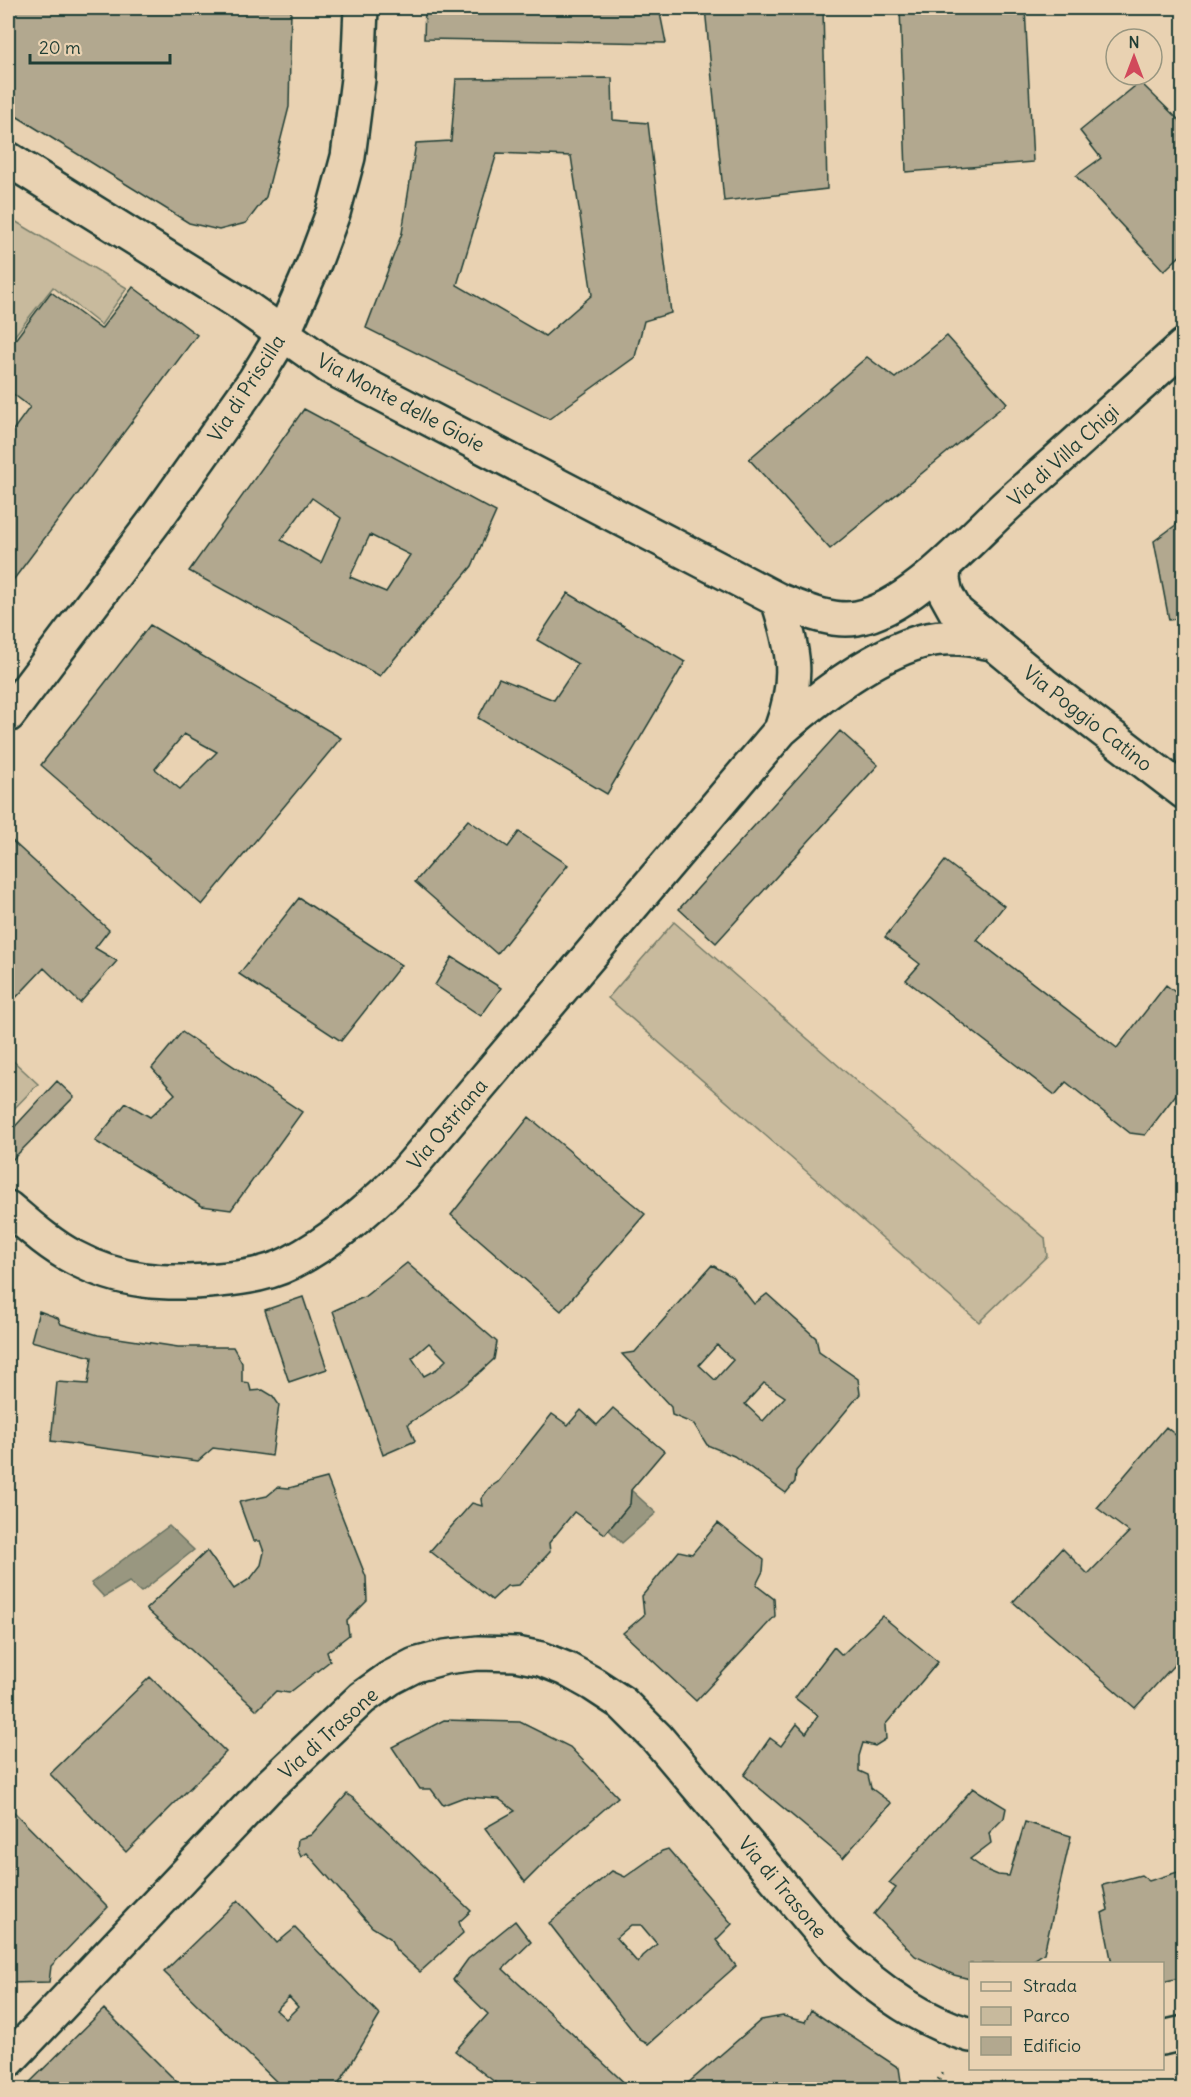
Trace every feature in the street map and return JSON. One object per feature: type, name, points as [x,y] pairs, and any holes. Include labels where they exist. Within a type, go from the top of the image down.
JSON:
[{"type":"street","name":"Via di Priscilla","points":[[8,715],[157,518],[255,380],[283,334],[333,213],[348,157],[358,79],[361,8]]},
{"type":"street","name":"Via Monte delle Gioie","points":[[8,159],[238,302],[330,368],[778,600]]},
{"type":"street","name":"Via di Villa Chigi","points":[[778,600],[832,617],[858,618],[880,611],[894,603],[944,566],[990,521],[1184,346]]},
{"type":"street","points":[[944,566],[943,580],[951,604],[956,612],[992,643]]},
{"type":"street","points":[[778,600],[789,635],[794,670],[791,700],[781,730]]},
{"type":"street","points":[[781,730],[814,701],[870,666],[918,643],[939,638],[992,643]]},
{"type":"street","name":"Via Poggio Catino","points":[[992,643],[1184,792]]},
{"type":"street","name":"Via Ostriana","points":[[8,1208],[71,1256],[99,1269],[157,1283],[222,1280],[261,1273],[287,1264],[341,1232],[402,1177],[781,730]]},
{"type":"street","name":"Via di Trasone","points":[[8,2061],[267,1788],[362,1698],[390,1678],[415,1665],[478,1653],[516,1654],[541,1659],[584,1679],[622,1703],[657,1738],[850,1964],[885,1993],[921,2015],[969,2034]]},
{"type":"street","points":[[1164,2038],[1184,2033]]},
{"type":"green space","points":[[8,217],[127,288],[101,325],[53,287],[8,344]]},
{"type":"green space","points":[[674,922],[856,1081],[1045,1238],[1047,1256],[979,1322],[608,998]]},
{"type":"green space","points":[[8,1056],[38,1084],[8,1115]]},
{"type":"shaded area","points":[[631,1490],[656,1513],[622,1543],[609,1530],[630,1504]]},
{"type":"shaded area","points":[[169,1526],[194,1550],[141,1592],[129,1582],[104,1597],[91,1583]]},
{"type":"building","points":[[8,8],[291,8],[289,107],[266,197],[246,223],[219,230],[189,223],[8,111]]},
{"type":"building","points":[[425,8],[659,8],[666,43],[424,39]]},
{"type":"building","points":[[705,8],[823,8],[827,189],[724,201]]},
{"type":"building","points":[[900,8],[1025,8],[1033,162],[906,172]]},
{"type":"building","points":[[612,78],[613,120],[648,123],[671,313],[644,321],[635,357],[549,419],[366,328],[402,233],[416,143],[451,141],[456,79]],"holes":[[[497,153],[571,156],[592,295],[545,336],[457,285]]]},
{"type":"building","points":[[1134,87],[1145,87],[1184,125],[1184,252],[1164,271],[1076,176],[1101,158],[1080,131]]},
{"type":"building","points":[[133,287],[197,335],[8,587],[8,437],[30,407],[8,390],[8,349],[51,292],[101,329]]},
{"type":"building","points":[[947,336],[1007,403],[830,549],[749,459],[867,357],[895,378]]},
{"type":"building","points":[[304,409],[496,512],[472,566],[380,676],[189,571]],"holes":[[[312,498],[341,518],[321,563],[281,540]],[[370,535],[410,555],[386,592],[350,577]]]},
{"type":"building","points":[[1184,519],[1184,618],[1169,620],[1154,541]]},
{"type":"building","points":[[568,593],[685,662],[607,794],[478,718],[499,678],[554,700],[578,664],[537,640]]},
{"type":"building","points":[[150,625],[341,738],[202,905],[41,765]],"holes":[[[184,734],[217,752],[180,789],[155,769]]]},
{"type":"building","points":[[840,731],[878,765],[716,943],[679,909]]},
{"type":"building","points":[[468,820],[508,847],[519,832],[568,865],[497,954],[415,882]]},
{"type":"building","points":[[8,837],[109,930],[95,948],[117,961],[80,1003],[44,968],[8,1006]]},
{"type":"building","points":[[945,861],[1004,906],[977,940],[1117,1048],[1166,985],[1184,999],[1184,1084],[1145,1135],[1130,1133],[1066,1082],[1055,1095],[906,980],[920,964],[885,937]]},
{"type":"building","points":[[299,898],[401,965],[341,1041],[239,974]]},
{"type":"building","points":[[452,957],[501,988],[481,1016],[435,985]]},
{"type":"building","points":[[182,1032],[302,1112],[231,1210],[202,1206],[95,1141],[126,1103],[150,1117],[175,1094],[152,1068]]},
{"type":"building","points":[[57,1081],[74,1097],[11,1161],[8,1158],[8,1134]]},
{"type":"building","points":[[529,1117],[645,1214],[561,1311],[451,1215]]},
{"type":"building","points":[[407,1263],[497,1342],[494,1359],[479,1373],[464,1386],[408,1424],[415,1441],[383,1455],[333,1311],[364,1297]],"holes":[[[429,1343],[446,1360],[437,1369],[424,1376],[412,1358]]]},
{"type":"building","points":[[712,1265],[733,1277],[754,1304],[767,1294],[816,1338],[819,1352],[858,1379],[860,1394],[796,1471],[795,1482],[786,1493],[734,1456],[707,1445],[694,1424],[672,1415],[671,1407],[622,1354],[635,1352]],"holes":[[[717,1345],[733,1360],[715,1380],[699,1365]],[[764,1383],[785,1397],[763,1421],[745,1404]]]},
{"type":"building","points":[[303,1297],[327,1369],[289,1382],[265,1310]]},
{"type":"building","points":[[39,1311],[58,1318],[61,1324],[98,1335],[178,1347],[233,1347],[242,1363],[242,1382],[249,1383],[251,1391],[263,1390],[273,1396],[279,1405],[272,1456],[213,1448],[198,1461],[51,1441],[57,1382],[88,1384],[92,1357],[31,1341]]},
{"type":"building","points":[[613,1408],[664,1451],[631,1490],[630,1504],[605,1534],[574,1512],[549,1543],[550,1552],[519,1585],[507,1586],[492,1600],[430,1551],[472,1503],[482,1506],[481,1499],[489,1488],[498,1482],[552,1414],[568,1425],[581,1410],[597,1425]]},
{"type":"building","points":[[1166,1427],[1184,1442],[1184,1654],[1135,1708],[1013,1602],[1062,1548],[1088,1574],[1129,1532],[1097,1508]]},
{"type":"building","points":[[327,1478],[366,1577],[367,1601],[347,1621],[349,1635],[327,1652],[330,1661],[289,1693],[276,1691],[257,1710],[146,1609],[207,1551],[234,1589],[251,1578],[261,1565],[264,1552],[260,1541],[253,1541],[239,1502],[267,1496],[278,1487],[289,1488]]},
{"type":"building","points":[[718,1523],[764,1560],[763,1571],[756,1585],[774,1599],[775,1616],[696,1701],[623,1633],[644,1615],[642,1596],[679,1551],[692,1554]]},
{"type":"building","points":[[882,1616],[938,1662],[885,1725],[886,1739],[875,1746],[863,1743],[859,1756],[859,1771],[868,1775],[871,1788],[891,1803],[843,1858],[744,1775],[770,1738],[781,1746],[797,1724],[806,1733],[818,1716],[795,1698],[834,1647],[842,1655]]},
{"type":"building","points":[[150,1677],[226,1752],[126,1852],[50,1774]]},
{"type":"building","points":[[444,1720],[520,1722],[570,1747],[618,1797],[525,1882],[485,1828],[515,1811],[499,1799],[464,1797],[443,1805],[431,1789],[420,1789],[392,1747]]},
{"type":"building","points":[[973,1788],[1006,1808],[1004,1818],[989,1833],[991,1843],[970,1859],[986,1870],[998,1875],[1009,1876],[1025,1822],[1071,1836],[1044,1953],[1034,1962],[969,1962],[969,1979],[954,1975],[915,1956],[874,1914],[896,1888],[889,1883]]},
{"type":"building","points":[[347,1794],[471,1911],[459,1922],[463,1933],[420,1972],[396,1950],[390,1938],[372,1927],[307,1853],[301,1857],[297,1848],[298,1839],[311,1835]]},
{"type":"building","points":[[8,1806],[108,1907],[51,1966],[49,1982],[11,1983],[8,1981]]},
{"type":"building","points":[[668,1849],[732,1924],[716,1940],[736,1966],[648,2044],[640,2040],[549,1923],[612,1871],[625,1877]],"holes":[[[631,1925],[641,1925],[657,1944],[638,1963],[616,1938]]]},
{"type":"building","points":[[1184,1870],[1184,1977],[1164,1982],[1164,1962],[1112,1962],[1102,1913],[1108,1910],[1103,1885],[1141,1875],[1149,1881]]},
{"type":"building","points":[[238,1900],[277,1943],[295,1928],[380,2015],[333,2090],[285,2090],[164,1972]],"holes":[[[289,1997],[298,2007],[286,2019],[276,2010]]]},
{"type":"building","points":[[515,1921],[531,1942],[503,1969],[632,2090],[505,2090],[455,2051],[488,2014],[453,1980],[468,1959]]},
{"type":"building","points":[[104,2009],[185,2090],[22,2090]]},
{"type":"building","points":[[811,2010],[899,2068],[901,2081],[896,2090],[680,2090],[761,2020],[783,2016],[805,2022]]}]
